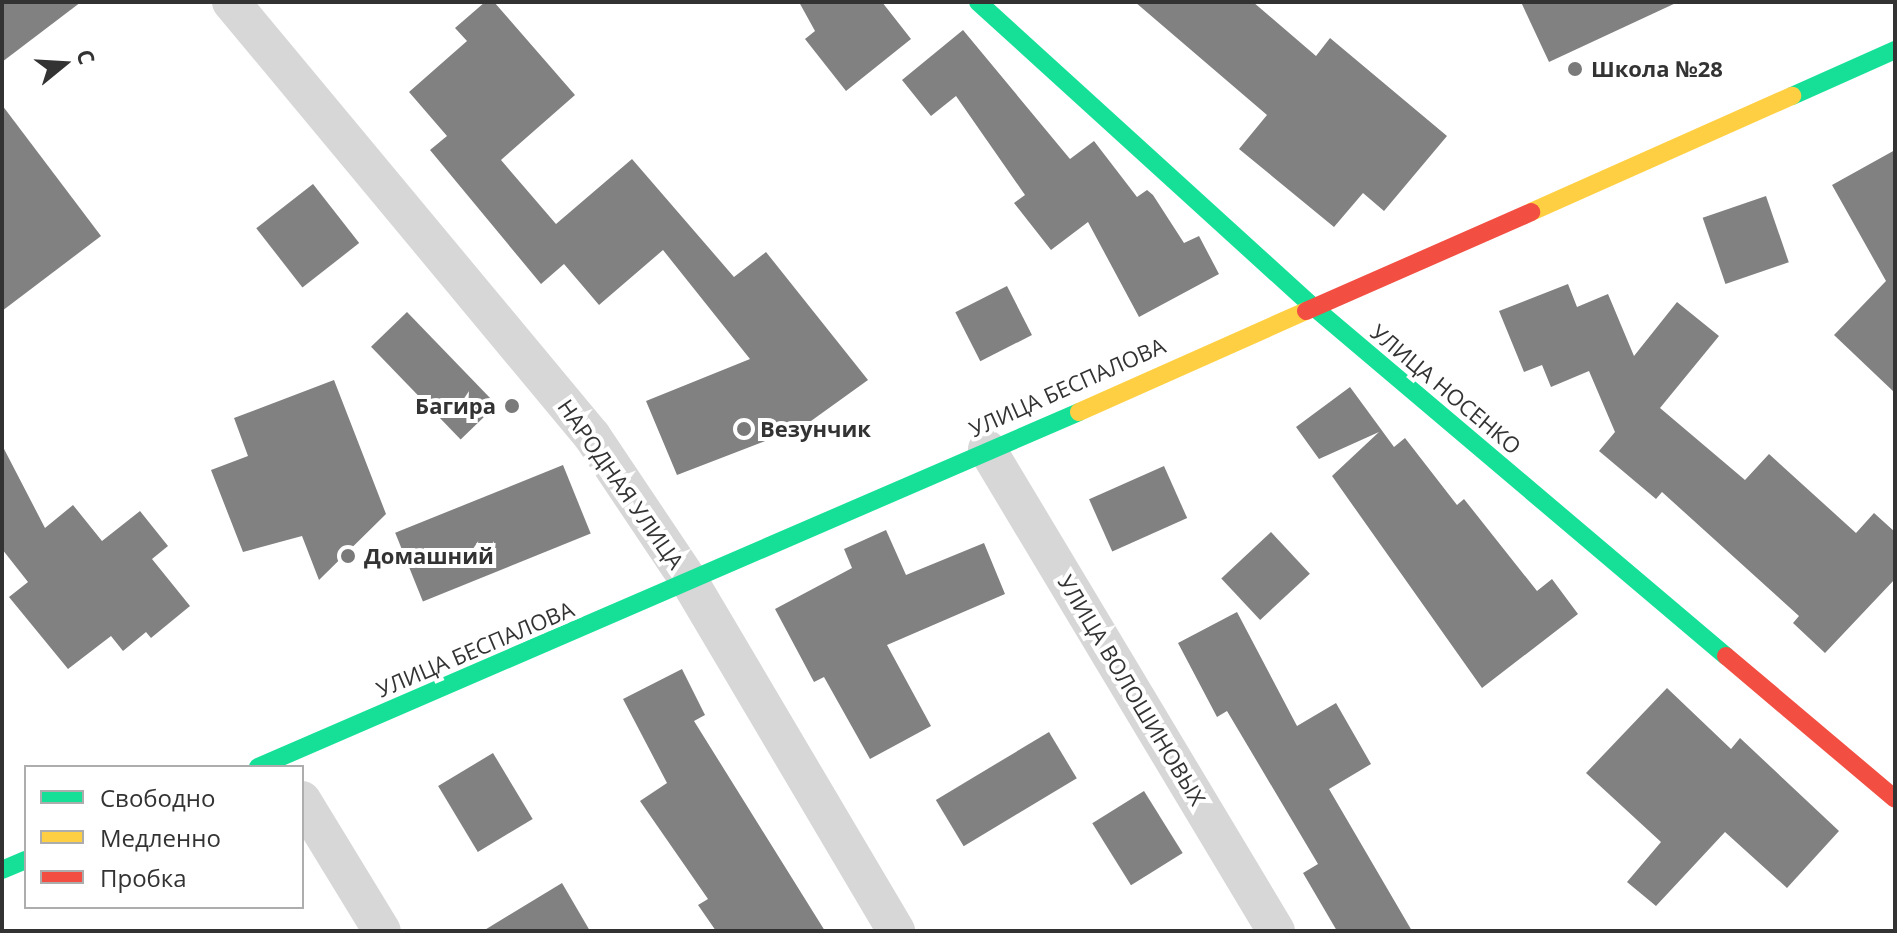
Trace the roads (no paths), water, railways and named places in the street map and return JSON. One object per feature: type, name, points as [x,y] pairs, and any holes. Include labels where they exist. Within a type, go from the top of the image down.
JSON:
[{"type":"main road","name":"УЛИЦА НОСЕНКО","points":[[978,2],[1310,304],[1895,799]]},
{"type":"main road","name":"УЛИЦА БЕСПАЛОВА","points":[[272,765],[691,584],[1310,304],[1895,50]]},
{"type":"main road","points":[[2,870],[24,861]]},
{"type":"street","name":"НАРОДНАЯ УЛИЦА","points":[[231,2],[592,436],[691,584],[896,931]]},
{"type":"street","name":"УЛИЦА ВОЛОШИНОВЫХ","points":[[987,449],[1276,931]]},
{"type":"street","points":[[304,803],[382,931]]},
{"type":"place","name":"Школа №28","points":[[1575,69]]},
{"type":"place","name":"Багира","points":[[512,406]]},
{"type":"place","name":"Везунчик","points":[[744,429]]},
{"type":"place","name":"Домашний","points":[[348,556]]}]
